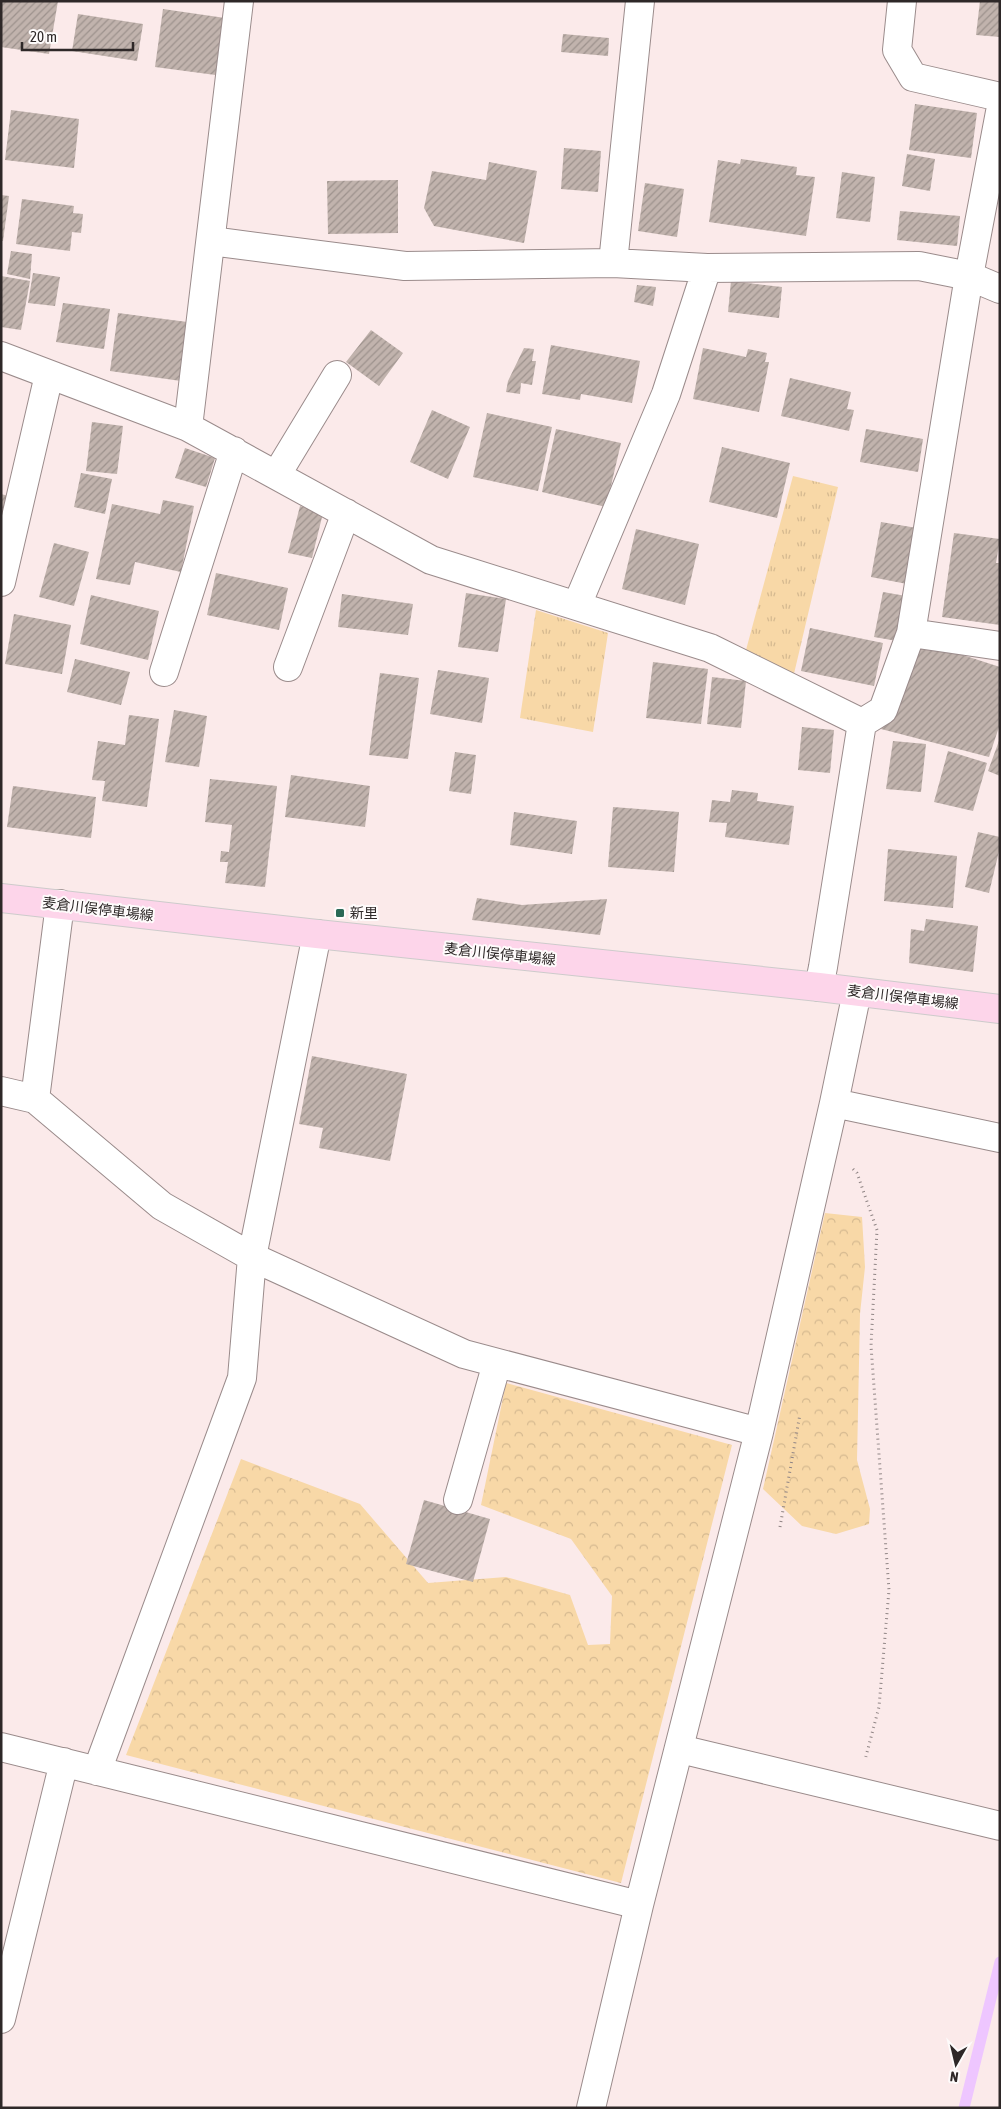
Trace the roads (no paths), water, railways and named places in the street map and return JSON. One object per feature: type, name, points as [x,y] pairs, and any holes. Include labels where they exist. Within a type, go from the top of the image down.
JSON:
[{"type":"main road","name":"麦倉川俣停車場線","points":[[1,898],[317,934],[818,987],[1000,1009]]},
{"type":"street","points":[[188,427],[239,1]]},
{"type":"street","points":[[613,263],[640,1]]},
{"type":"street","points":[[902,1],[897,50],[913,77],[1000,98]]},
{"type":"street","points":[[818,987],[862,723],[883,710],[911,632],[969,276],[1000,112]]},
{"type":"street","points":[[211,241],[405,266],[613,263],[707,268],[919,266],[969,276],[1000,289]]},
{"type":"street","points":[[577,605],[666,394],[707,268]]},
{"type":"street","points":[[1,356],[188,427],[277,474],[431,560],[710,648],[862,723]]},
{"type":"street","points":[[1,582],[48,375]]},
{"type":"street","points":[[277,474],[337,375]]},
{"type":"street","points":[[164,672],[234,451]]},
{"type":"street","points":[[288,667],[346,513]]},
{"type":"street","points":[[911,632],[1000,646]]},
{"type":"street","points":[[35,1099],[60,904]]},
{"type":"street","points":[[97,1771],[242,1378],[252,1257],[317,934]]},
{"type":"street","points":[[591,2108],[639,1905],[760,1432],[857,992]]},
{"type":"street","points":[[1,1091],[35,1099],[162,1206],[252,1257],[464,1354],[760,1432]]},
{"type":"street","points":[[834,1103],[1000,1138]]},
{"type":"street","points":[[458,1500],[497,1363]]},
{"type":"street","points":[[1,1747],[639,1905]]},
{"type":"street","points":[[680,1749],[1000,1826]]},
{"type":"street","points":[[1,2019],[64,1762]]},
{"type":"waterway","points":[[964,2108],[1000,1962]]},
{"type":"place","name":"新里","points":[[340,913]]}]
